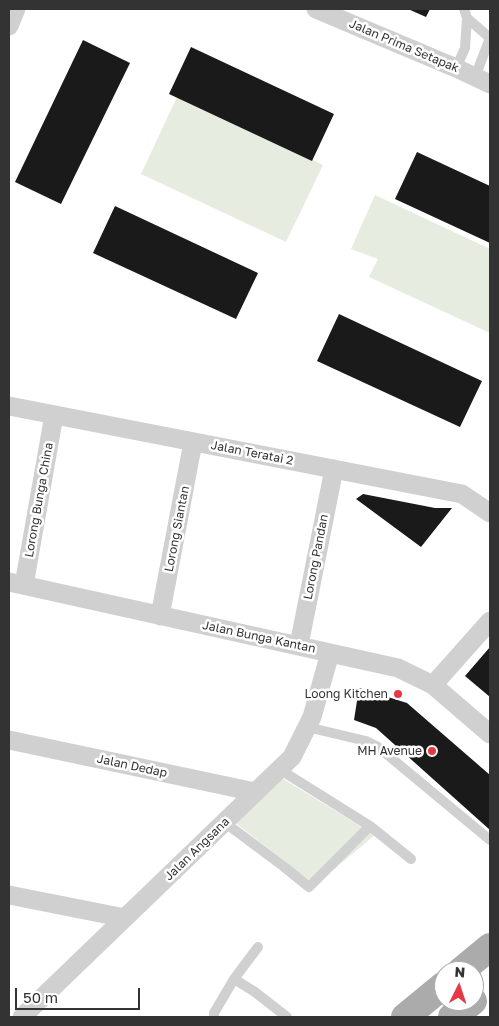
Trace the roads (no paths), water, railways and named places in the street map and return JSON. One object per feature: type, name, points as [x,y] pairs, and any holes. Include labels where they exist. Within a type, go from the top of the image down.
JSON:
[{"type":"main road","points":[[473,961],[490,947]]},
{"type":"main road","points":[[405,1017],[434,993]]},
{"type":"street","points":[[9,26],[16,9]]},
{"type":"street","name":"Jalan Prima Setapak","points":[[316,9],[482,80]]},
{"type":"street","name":"Jalan Teratai 2","points":[[9,406],[462,494],[490,513]]},
{"type":"street","name":"Lorong Bunga China","points":[[17,584],[54,415]]},
{"type":"street","name":"Lorong Siantan","points":[[160,616],[193,442]]},
{"type":"street","name":"Lorong Pandan","points":[[298,645],[334,469]]},
{"type":"street","name":"Jalan Bunga Kantan","points":[[17,584],[398,668],[433,685],[490,734]]},
{"type":"street","points":[[433,685],[490,621]]},
{"type":"street","name":"Jalan Angsana","points":[[22,1017],[292,757],[312,717],[330,653]]},
{"type":"street","name":"Jalan Dedap","points":[[9,740],[255,792]]},
{"type":"street","points":[[9,895],[125,918]]},
{"type":"lane","points":[[456,68],[465,48],[466,14]]},
{"type":"lane","points":[[466,14],[490,38],[482,80]]},
{"type":"lane","points":[[307,727],[366,741],[378,747],[490,840]]},
{"type":"lane","points":[[279,769],[370,826],[411,859]]},
{"type":"lane","points":[[224,822],[309,886],[370,826]]},
{"type":"lane","points":[[214,1017],[214,1013],[234,978],[258,947]]},
{"type":"lane","points":[[234,978],[287,1017]]},
{"type":"place","name":"Loong Kitchen","points":[[398,694]]},
{"type":"place","name":"MH Avenue","points":[[432,751]]}]
